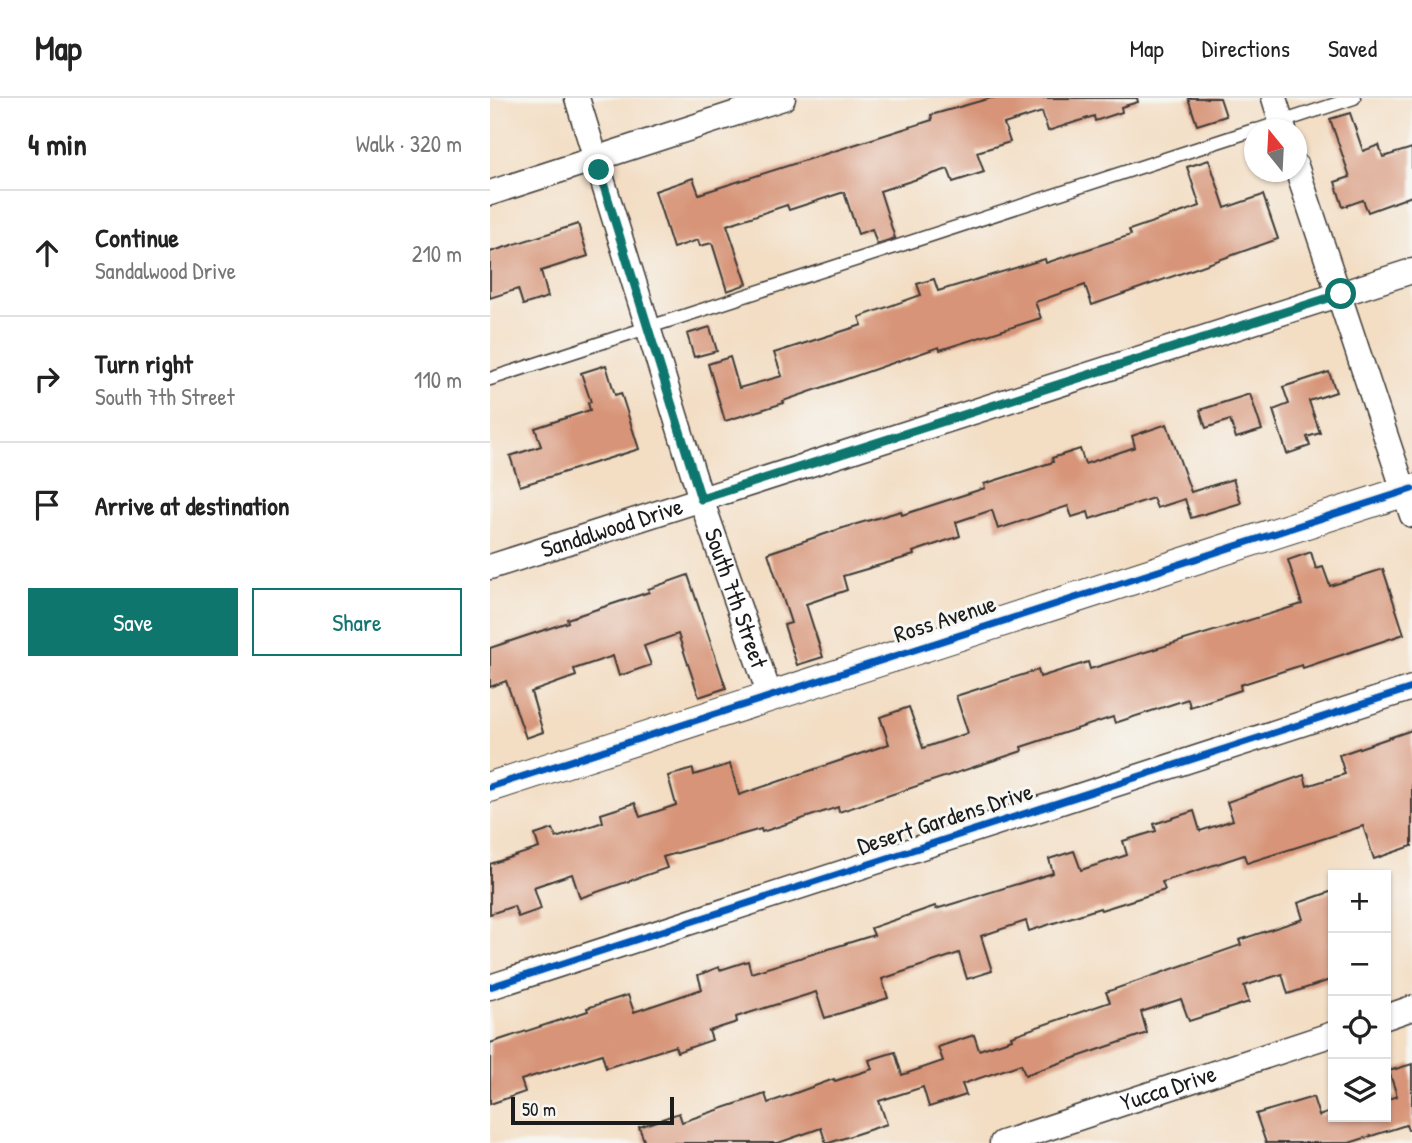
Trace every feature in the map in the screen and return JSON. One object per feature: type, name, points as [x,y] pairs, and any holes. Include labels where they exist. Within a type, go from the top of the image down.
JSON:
[{"type":"street","name":"South 7th Street","points":[[577,98],[701,499],[770,696]]},
{"type":"street","points":[[490,193],[783,98]]},
{"type":"street","points":[[1274,98],[1281,119]]},
{"type":"street","points":[[1302,182],[1409,498]]},
{"type":"street","name":"Sandalwood Drive","points":[[490,567],[1412,271]]},
{"type":"street","name":"Ross Avenue","points":[[490,787],[770,696],[1409,498]]},
{"type":"street","name":"Desert Gardens Drive","points":[[490,987],[1412,688]]},
{"type":"street","points":[[1391,1015],[1412,1009]]},
{"type":"street","name":"Yucca Drive","points":[[1002,1143],[1328,1036]]},
{"type":"lane","points":[[1301,119],[1354,98]]},
{"type":"lane","points":[[490,379],[1244,134]]},
{"type":"building","points":[[991,98],[1137,98],[1138,102],[1121,107],[1122,112],[1095,121],[1094,116],[1048,131],[1042,112],[1004,124],[1010,142],[977,152],[984,172],[953,182],[948,169],[880,191],[895,238],[877,244],[872,229],[858,234],[844,192],[789,210],[787,205],[727,225],[747,284],[727,291],[712,243],[700,246],[698,240],[673,248],[655,191],[693,178],[699,194],[932,120],[931,115]]},
{"type":"building","points":[[1188,98],[1220,98],[1226,116],[1197,125]]},
{"type":"building","points":[[1350,113],[1363,151],[1379,145],[1383,157],[1412,148],[1412,196],[1368,212],[1363,200],[1343,207],[1335,182],[1350,177],[1330,119]]},
{"type":"building","points":[[1209,160],[1225,208],[1263,195],[1278,239],[1092,305],[1085,285],[1035,302],[1041,318],[940,350],[939,347],[783,401],[784,403],[725,421],[708,364],[730,357],[739,388],[782,376],[774,353],[862,325],[859,317],[921,295],[917,284],[934,279],[938,291],[1045,259],[1046,263],[1131,235],[1129,230],[1200,206],[1187,167]]},
{"type":"building","points":[[578,224],[588,256],[541,271],[548,297],[523,305],[518,289],[490,298],[490,252]]},
{"type":"building","points":[[710,327],[717,351],[694,357],[687,334]]},
{"type":"building","points":[[606,365],[615,395],[621,393],[639,449],[520,486],[510,456],[541,446],[535,428],[590,410],[588,403],[591,402],[581,373]]},
{"type":"building","points":[[1329,372],[1336,392],[1309,401],[1320,433],[1307,437],[1310,446],[1287,454],[1273,410],[1289,404],[1283,387]]},
{"type":"building","points":[[1250,394],[1262,430],[1236,438],[1230,420],[1206,428],[1200,410]]},
{"type":"building","points":[[1167,424],[1191,492],[1233,479],[1241,503],[1191,518],[1185,499],[1157,508],[1153,498],[1090,519],[1088,512],[1072,517],[1068,506],[998,529],[992,510],[956,522],[960,536],[913,552],[914,555],[843,576],[847,590],[806,604],[823,657],[797,665],[784,625],[791,623],[768,553],[843,528],[901,511],[902,515],[985,488],[984,484],[1053,462],[1052,458],[1080,449],[1085,464],[1135,447],[1132,436]]},
{"type":"building","points":[[1311,552],[1316,569],[1323,567],[1330,586],[1383,569],[1404,634],[1303,668],[1302,665],[1240,685],[1241,690],[1190,707],[1188,699],[1115,723],[1113,717],[1021,747],[1022,751],[839,812],[838,807],[762,832],[761,829],[663,857],[667,868],[580,898],[572,874],[534,887],[541,909],[518,917],[514,906],[490,914],[490,864],[539,848],[535,835],[553,829],[556,838],[603,822],[601,814],[635,803],[640,817],[676,805],[668,776],[693,769],[694,775],[730,764],[739,795],[889,744],[880,717],[909,707],[923,748],[968,733],[956,696],[1038,670],[1040,677],[1088,662],[1090,669],[1302,604],[1288,560]]},
{"type":"building","points":[[688,575],[726,688],[699,697],[678,634],[644,646],[651,665],[619,676],[613,656],[574,669],[576,676],[531,692],[543,732],[526,738],[506,681],[490,687],[490,648],[568,622],[567,619],[649,592],[648,589]]},
{"type":"building","points":[[1412,730],[1412,846],[1374,859],[1363,826],[1247,863],[1244,855],[1162,882],[1165,890],[1101,910],[1100,908],[1029,931],[1026,921],[981,936],[992,971],[967,979],[959,953],[882,979],[888,998],[825,1018],[816,992],[736,1017],[737,1022],[709,1031],[712,1040],[677,1052],[675,1046],[606,1068],[602,1054],[521,1080],[525,1092],[490,1104],[490,1043],[628,995],[634,1012],[702,989],[698,975],[719,967],[720,970],[748,961],[751,973],[874,935],[871,928],[935,906],[936,909],[1053,873],[1049,859],[1074,851],[1081,870],[1127,855],[1123,841],[1156,831],[1154,824],[1194,811],[1200,831],[1233,820],[1227,802],[1304,775],[1307,786],[1345,774],[1339,755]]},
{"type":"building","points":[[1328,893],[1328,981],[1288,994],[1282,974],[1244,986],[1249,1002],[1189,1021],[1181,999],[1141,1012],[1147,1033],[1025,1075],[1021,1064],[962,1084],[966,1095],[929,1107],[923,1087],[879,1101],[887,1124],[829,1143],[826,1143],[821,1128],[778,1143],[645,1143],[639,1127],[679,1113],[682,1122],[765,1094],[768,1103],[834,1079],[835,1081],[872,1069],[869,1060],[895,1052],[902,1075],[943,1061],[938,1047],[974,1035],[979,1050],[1012,1039],[1011,1036],[1110,1002],[1106,992],[1241,945],[1239,940],[1303,919],[1298,903]]},
{"type":"building","points":[[1412,1064],[1412,1130],[1408,1130],[1406,1125],[1349,1143],[1266,1143],[1256,1114],[1313,1097],[1319,1116],[1328,1113],[1328,1122],[1391,1122],[1391,1098],[1397,1096],[1391,1070]]},
{"type":"cycle path","points":[[490,787],[1412,489]]},
{"type":"cycle path","points":[[490,987],[1412,688]]},
{"type":"route","points":[[599,170],[701,499],[1341,294]]}]
